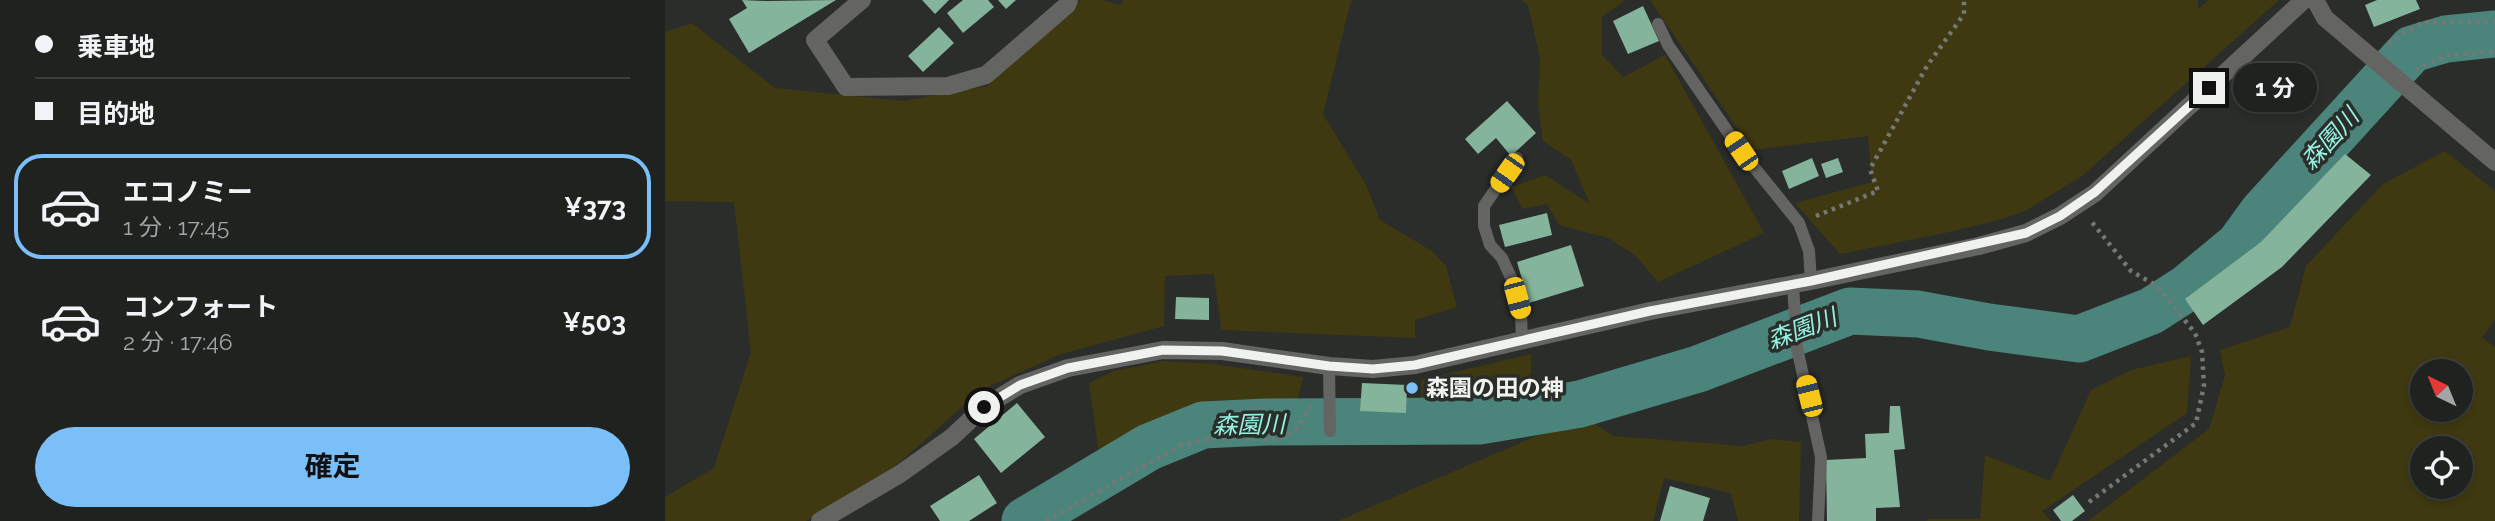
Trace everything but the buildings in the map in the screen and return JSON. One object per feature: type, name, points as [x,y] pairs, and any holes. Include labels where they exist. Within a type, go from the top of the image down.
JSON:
[{"type":"street","points":[[862,0],[815,40],[846,87],[948,86],[986,75],[1067,5],[1069,0]]},
{"type":"street","points":[[820,521],[899,474],[951,437],[984,407],[1020,385],[1068,368],[1163,350],[1222,351],[1329,366],[1373,369],[1415,365],[1464,356],[1650,311],[1793,285],[2026,233],[2095,192],[2304,0]]},
{"type":"street","points":[[2315,0],[2325,18],[2495,162]]},
{"type":"lane","points":[[1658,24],[1668,45],[1741,151],[1799,223],[1809,251],[1811,281]]},
{"type":"lane","points":[[1517,158],[1484,206],[1483,226],[1490,245],[1502,258],[1513,282],[1521,313],[1522,340]]},
{"type":"lane","points":[[1793,285],[1797,348],[1821,457],[1818,521]]},
{"type":"lane","points":[[1329,366],[1330,431]]},
{"type":"path","points":[[1799,223],[1878,191],[1870,169],[1927,66],[1964,14],[1964,0]]},
{"type":"path","points":[[2372,58],[2403,33],[2422,23],[2495,21]]},
{"type":"path","points":[[2402,81],[2421,65],[2447,55],[2495,52]]},
{"type":"path","points":[[2078,204],[2131,271],[2157,286],[2195,333],[2202,352],[2204,385],[2196,423],[2089,502]]},
{"type":"path","points":[[1046,521],[1181,445],[1212,438],[1274,439],[1297,428],[1307,411]]},
{"type":"shaded area","points":[[1081,0],[1101,0],[1121,5],[1123,0],[1353,0],[1323,114],[1366,185],[1380,220],[1432,251],[1446,266],[1457,307],[1415,320],[1415,338],[1221,330],[1214,274],[1165,276],[1164,326],[1061,354],[981,390],[871,488],[806,521],[665,521],[665,497],[714,468],[751,352],[734,202],[665,201],[665,32],[692,23],[775,88],[904,101],[987,86]]},
{"type":"shaded area","points":[[1521,0],[1625,0],[1602,17],[1602,55],[1623,77],[1665,55],[1764,233],[1658,282],[1636,256],[1608,238],[1559,225],[1547,204],[1523,209],[1511,187],[1545,175],[1590,204],[1571,160],[1543,141],[1538,104],[1540,58],[1528,5]]},
{"type":"shaded area","points":[[1650,0],[2198,0],[2198,9],[2209,0],[2279,0],[2082,176],[2025,211],[1949,232],[1840,254],[1795,203],[1872,182],[1868,136],[1752,150]]},
{"type":"shaded area","points":[[2445,151],[2495,191],[2495,319],[2482,338],[2495,347],[2495,521],[2088,521],[2209,429],[2225,375],[2220,350],[2290,327],[2306,266],[2383,184]]},
{"type":"shaded area","points":[[1531,354],[1531,399],[1421,413],[1421,380]]},
{"type":"shaded area","points":[[2191,356],[2187,413],[2042,511],[2051,521],[1927,521],[1980,519],[1985,455],[2050,481],[2091,390],[2131,370]]},
{"type":"shaded area","points":[[1164,361],[1213,364],[1303,377],[1295,412],[1181,417],[1099,453],[1089,383],[1114,371]]},
{"type":"shaded area","points":[[1583,416],[1613,436],[1743,446],[1771,439],[1801,442],[1799,521],[1738,521],[1731,493],[1664,478],[1653,521],[1338,521]]},
{"type":"waterway","name":"森園川","points":[[1025,521],[1149,447],[1203,425],[1479,421],[1580,404],[1698,369],[1850,311],[1918,314],[2079,339],[2151,311],[2187,288],[2239,245],[2263,212],[2412,49],[2446,39],[2495,34]]},
{"type":"place","name":"森園の田の神","points":[[1412,388]]},
{"type":"route","points":[[984,407],[1020,385],[1068,368],[1163,350],[1222,351],[1329,366],[1373,369],[1415,365],[1464,356],[1650,311],[1979,246],[2026,233],[2060,216],[2095,192],[2209,88]]}]
